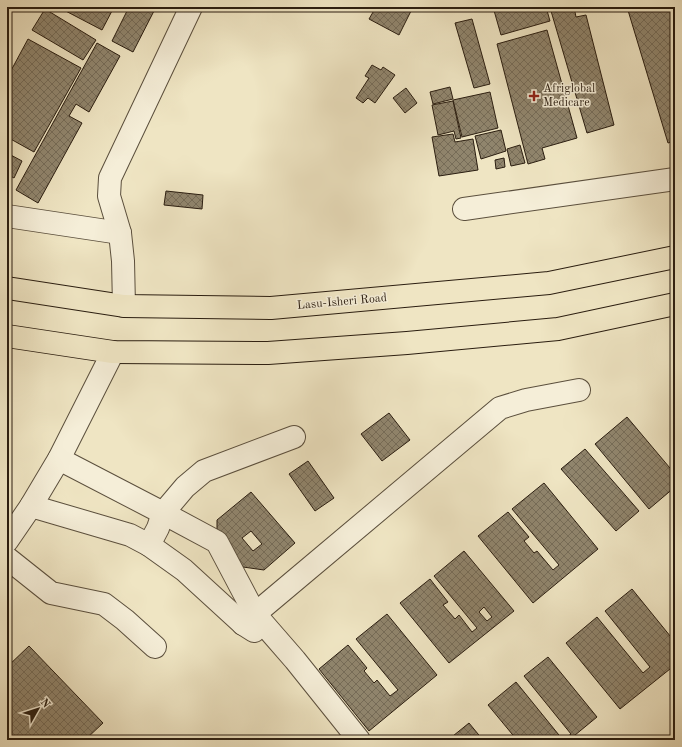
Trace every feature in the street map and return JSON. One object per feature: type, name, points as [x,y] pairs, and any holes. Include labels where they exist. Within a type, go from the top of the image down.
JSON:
[{"type":"main road","name":"Lasu-Isheri Road","points":[[7,288],[124,306],[271,308],[549,283],[675,257]]},
{"type":"main road","points":[[7,336],[113,352],[268,353],[407,343],[558,329],[675,304]]},
{"type":"street","points":[[124,306],[123,261],[120,233],[109,196],[110,178],[191,7]]},
{"type":"street","points":[[464,209],[675,179]]},
{"type":"street","points":[[7,216],[120,233]]},
{"type":"street","points":[[7,541],[31,506],[59,459],[113,352]]},
{"type":"street","points":[[249,619],[500,408],[526,400],[579,390]]},
{"type":"street","points":[[148,545],[158,528],[163,513],[185,487],[204,471],[294,437]]},
{"type":"street","points":[[59,459],[217,542],[249,619]]},
{"type":"street","points":[[31,506],[130,535],[148,545],[184,570],[249,619],[289,654],[353,738]]},
{"type":"street","points":[[7,558],[51,593],[104,604],[155,646]]},
{"type":"building","points":[[58,7],[114,7],[102,30]]},
{"type":"building","points":[[129,7],[156,7],[133,52],[112,41]]},
{"type":"building","points":[[376,7],[413,7],[399,35],[369,19]]},
{"type":"building","points":[[493,7],[546,7],[550,21],[501,35]]},
{"type":"building","points":[[565,7],[574,7],[576,17],[586,15],[614,125],[587,133],[551,11]]},
{"type":"building","points":[[627,7],[675,7],[675,141],[668,143]]},
{"type":"building","points":[[45,9],[96,40],[83,60],[32,30]]},
{"type":"building","points":[[472,19],[490,84],[474,88],[455,23]]},
{"type":"building","points":[[547,30],[577,138],[542,148],[545,159],[528,164],[497,44]]},
{"type":"building","points":[[28,39],[81,68],[34,152],[7,137],[7,78]]},
{"type":"building","points":[[97,43],[120,56],[89,112],[76,104],[69,116],[82,123],[38,203],[16,190]]},
{"type":"building","points":[[372,65],[381,70],[383,67],[395,75],[375,103],[368,98],[363,103],[356,98],[369,78],[365,76]]},
{"type":"building","points":[[450,87],[453,99],[433,104],[430,92]]},
{"type":"building","points":[[406,88],[417,103],[405,113],[393,98]]},
{"type":"building","points":[[490,92],[498,128],[462,137],[453,100]]},
{"type":"building","points":[[453,101],[461,138],[456,139],[454,131],[438,135],[432,105]]},
{"type":"building","points":[[501,130],[506,151],[481,159],[475,136]]},
{"type":"building","points":[[453,134],[455,142],[473,139],[478,170],[439,176],[432,137]]},
{"type":"building","points":[[520,145],[525,163],[511,166],[507,149]]},
{"type":"building","points":[[7,153],[22,161],[14,178],[7,174]]},
{"type":"building","points":[[504,158],[505,167],[496,169],[495,160]]},
{"type":"building","points":[[166,191],[203,195],[202,209],[164,205]]},
{"type":"building","points":[[389,413],[410,440],[382,461],[361,434]]},
{"type":"building","points":[[627,417],[675,474],[675,487],[649,509],[595,444]]},
{"type":"building","points":[[585,449],[639,511],[616,531],[561,469]]},
{"type":"building","points":[[308,461],[334,498],[315,511],[289,474]]},
{"type":"building","points":[[544,483],[598,549],[533,603],[478,536],[508,512],[529,537],[524,541],[534,553],[537,551],[553,570],[559,565],[512,509]]},
{"type":"building","points":[[251,492],[295,543],[264,570],[236,566],[217,540],[217,520]],"holes":[[[251,531],[262,544],[253,551],[242,538]]]},
{"type":"building","points":[[464,551],[514,611],[449,663],[400,603],[430,579],[448,602],[443,605],[455,619],[459,615],[472,632],[477,628],[434,576]],"holes":[[[484,607],[492,617],[487,621],[479,612]]]},
{"type":"building","points":[[632,589],[675,642],[675,665],[620,709],[566,643],[597,617],[643,673],[650,667],[605,611]]},
{"type":"building","points":[[387,614],[437,675],[369,731],[319,669],[348,645],[367,668],[364,671],[374,683],[377,680],[390,696],[398,690],[356,639]]},
{"type":"building","points":[[29,646],[103,723],[85,740],[7,739],[7,667]]},
{"type":"building","points":[[548,657],[597,717],[569,740],[563,740],[571,734],[524,676]]},
{"type":"building","points":[[516,682],[563,740],[517,740],[488,705]]},
{"type":"building","points":[[469,723],[483,740],[448,740]]},
{"type":"place","name":"Afriglobal Medicare","points":[[534,96]]}]
